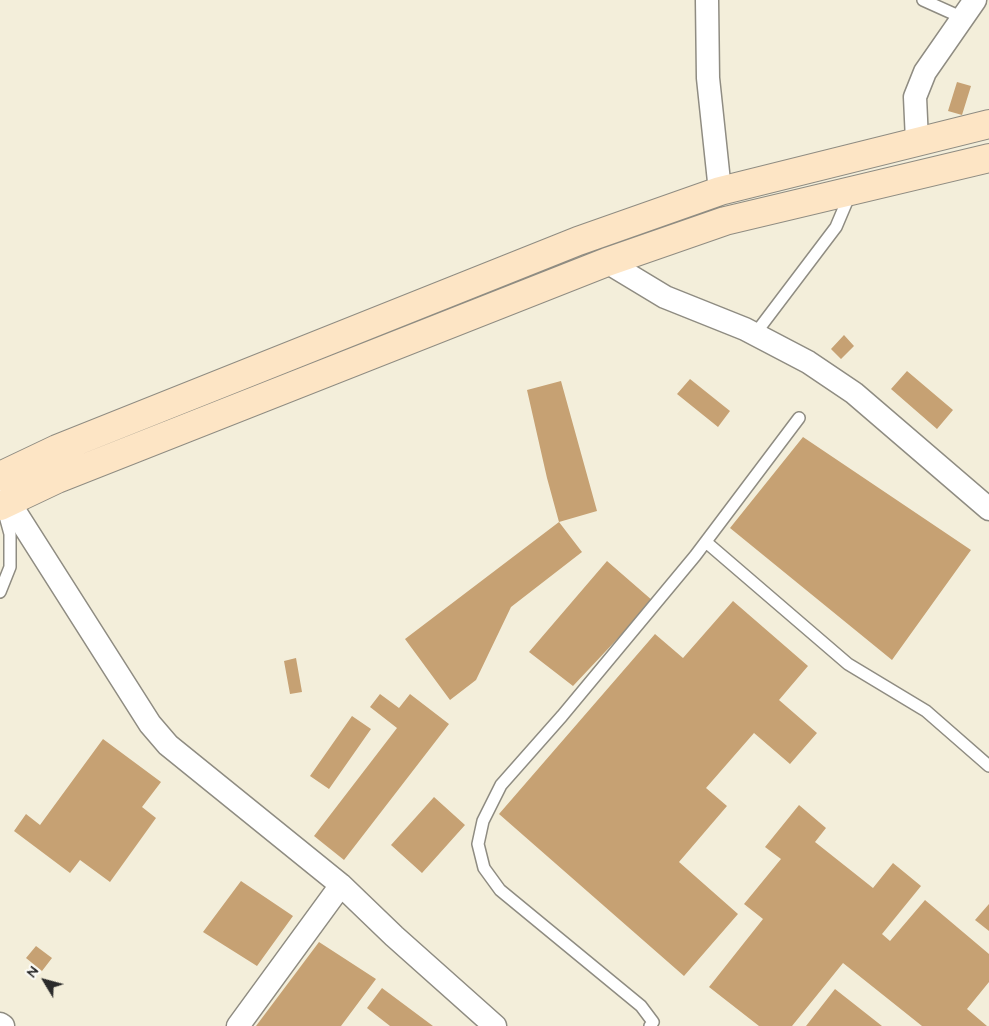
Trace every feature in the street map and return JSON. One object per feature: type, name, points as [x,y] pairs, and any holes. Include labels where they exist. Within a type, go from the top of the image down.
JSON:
[{"type":"main road","points":[[0,476],[57,449],[569,245],[720,191],[989,124]]},
{"type":"main road","points":[[3,500],[607,262],[725,221],[989,158]]},
{"type":"street","points":[[708,0],[708,78],[720,191]]},
{"type":"street","points":[[917,141],[915,97],[924,72],[969,9]]},
{"type":"street","points":[[607,262],[665,297],[755,334],[808,362],[854,393],[989,509]]},
{"type":"street","points":[[3,500],[150,724],[168,745],[341,885],[394,936],[495,1026]]},
{"type":"street","points":[[238,1026],[341,885]]},
{"type":"lane","points":[[922,0],[969,9]]},
{"type":"lane","points":[[755,334],[836,227],[852,191]]},
{"type":"lane","points":[[650,1026],[653,1022],[641,1006],[500,890],[484,868],[478,844],[483,821],[501,785],[562,716],[706,542],[800,418]]},
{"type":"lane","points":[[0,592],[10,567],[10,534],[3,500]]},
{"type":"lane","points":[[706,542],[848,664],[926,711],[989,766]]},
{"type":"building","points":[[957,82],[971,86],[962,115],[948,111]]},
{"type":"building","points":[[844,335],[854,346],[841,359],[831,349]]},
{"type":"building","points":[[907,371],[953,410],[937,429],[891,389]]},
{"type":"building","points":[[690,379],[730,411],[718,427],[677,394]]},
{"type":"building","points":[[561,381],[597,511],[559,522],[527,390]]},
{"type":"building","points":[[803,437],[971,550],[892,660],[730,528]]},
{"type":"building","points":[[559,522],[582,552],[511,607],[476,680],[450,700],[405,639]]},
{"type":"building","points":[[607,561],[653,601],[573,686],[529,652]]},
{"type":"building","points":[[733,601],[808,666],[779,700],[817,733],[790,764],[754,733],[706,788],[727,806],[679,862],[738,914],[684,976],[499,814],[655,634],[683,658]]},
{"type":"building","points":[[296,658],[302,692],[290,694],[284,661]]},
{"type":"building","points":[[380,694],[399,708],[410,694],[449,724],[344,860],[314,836],[397,728],[370,707]]},
{"type":"building","points":[[352,716],[371,729],[329,789],[310,776]]},
{"type":"building","points":[[103,739],[161,782],[142,807],[156,818],[110,882],[80,860],[70,873],[14,831],[26,814],[40,825]]},
{"type":"building","points":[[434,797],[465,825],[422,873],[391,845]]},
{"type":"building","points":[[799,805],[826,828],[815,842],[873,888],[893,863],[921,886],[882,934],[890,941],[925,900],[989,954],[989,982],[967,1009],[987,1026],[922,1026],[843,963],[792,1026],[759,1026],[709,987],[763,919],[744,904],[781,859],[765,847]]},
{"type":"building","points":[[241,881],[293,916],[257,966],[203,932]]},
{"type":"building","points":[[989,904],[989,931],[975,920]]},
{"type":"building","points":[[319,942],[376,979],[341,1026],[256,1026]]},
{"type":"building","points":[[36,946],[52,958],[42,971],[26,958]]},
{"type":"building","points":[[382,988],[433,1026],[390,1026],[367,1008]]},
{"type":"building","points":[[835,989],[882,1026],[806,1026]]}]
